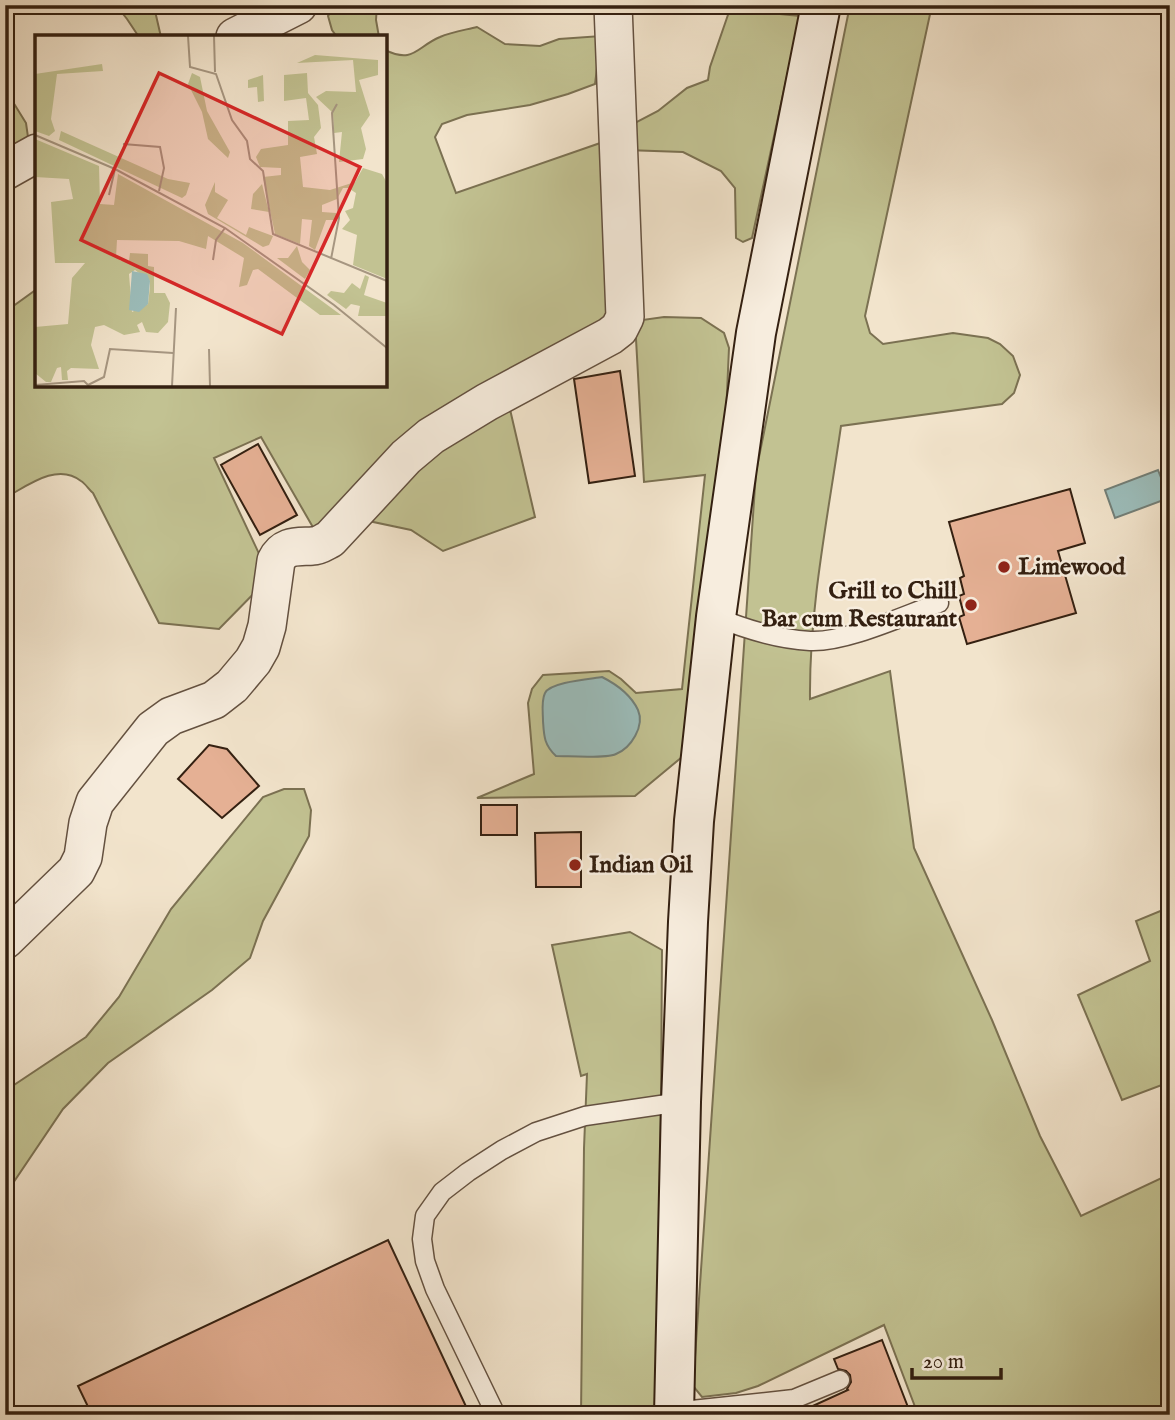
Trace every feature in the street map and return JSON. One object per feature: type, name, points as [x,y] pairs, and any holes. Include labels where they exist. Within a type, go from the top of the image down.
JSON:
[{"type":"street","points":[[239,35],[298,5]]},
{"type":"street","points":[[5,940],[76,871],[83,857],[88,823],[95,802],[153,729],[171,716],[214,700],[232,686],[253,661],[261,647],[267,626],[276,561],[281,552],[293,547],[318,545],[330,539],[405,457],[431,436],[619,329],[625,317],[613,5]]},
{"type":"street","points":[[674,1413],[670,1104],[688,922],[694,821],[707,699],[730,623],[756,333],[821,5]]},
{"type":"street","points":[[5,171],[35,154]]},
{"type":"lane","points":[[730,623],[811,641],[840,637],[939,603]]},
{"type":"lane","points":[[496,1415],[428,1270],[422,1239],[425,1216],[442,1192],[468,1172],[537,1132],[585,1116],[670,1104]]},
{"type":"lane","points":[[674,1413],[801,1397],[840,1380]]},
{"type":"green space","points":[[116,5],[155,5],[161,35],[138,35]]},
{"type":"green space","points":[[335,5],[377,5],[379,35],[336,35],[328,16]]},
{"type":"green space","points":[[850,5],[932,5],[865,316],[870,333],[883,344],[953,333],[988,338],[1000,344],[1013,356],[1020,375],[1014,393],[1002,404],[841,426],[816,596],[810,699],[890,671],[914,848],[992,1020],[1040,1136],[1081,1216],[1170,1174],[1170,1415],[912,1415],[917,1412],[884,1325],[758,1386],[736,1393],[702,1397],[693,1386],[756,472]]},
{"type":"green space","points":[[730,9],[800,16],[752,238],[743,242],[736,238],[735,188],[721,171],[683,152],[626,150],[627,127],[658,111],[687,88],[708,80]]},
{"type":"green space","points":[[477,27],[505,44],[540,46],[559,39],[601,36],[595,84],[530,105],[467,115],[442,124],[435,137],[456,193],[609,140],[618,314],[318,536],[261,437],[214,458],[270,577],[219,629],[159,623],[93,493],[83,482],[72,476],[52,475],[32,482],[5,498],[5,312],[35,290],[35,387],[387,387],[387,51],[409,55],[444,35]]},
{"type":"green space","points":[[5,89],[26,123],[28,137],[5,161]]},
{"type":"green space","points":[[664,317],[701,318],[724,333],[729,348],[726,415],[682,757],[635,796],[477,798],[534,774],[528,703],[532,689],[543,675],[609,671],[636,693],[682,689],[705,475],[644,482],[635,321]]},
{"type":"green space","points":[[509,405],[535,517],[443,551],[411,530],[364,520],[408,468]]},
{"type":"green space","points":[[284,789],[304,789],[311,810],[309,836],[263,921],[250,958],[212,990],[108,1063],[63,1109],[5,1195],[5,1091],[86,1037],[119,997],[171,909],[263,797]]},
{"type":"green space","points":[[1170,907],[1170,1090],[1167,1083],[1122,1100],[1078,995],[1150,961],[1136,921]]},
{"type":"green space","points":[[630,932],[662,950],[659,1415],[581,1415],[587,1074],[581,1076],[552,945]]},
{"type":"water","points":[[1158,470],[1169,498],[1115,518],[1105,490]]},
{"type":"water","points":[[602,677],[623,691],[638,710],[640,723],[635,736],[627,747],[611,756],[556,756],[544,736],[542,707],[545,693],[554,686]]},
{"type":"building","points":[[620,371],[635,476],[589,483],[574,379]]},
{"type":"building","points":[[258,444],[297,515],[260,535],[221,465]]},
{"type":"building","points":[[1070,489],[1085,543],[1058,551],[1076,613],[967,644],[959,617],[964,615],[959,596],[964,594],[960,578],[964,576],[949,522]]},
{"type":"building","points":[[209,745],[227,749],[259,786],[222,818],[178,779]]},
{"type":"building","points":[[481,805],[517,805],[517,835],[481,835]]},
{"type":"building","points":[[581,832],[581,887],[536,887],[535,833]]},
{"type":"building","points":[[388,1240],[470,1415],[92,1415],[78,1386]]},
{"type":"building","points":[[882,1340],[911,1415],[793,1415],[848,1390],[850,1375],[838,1369],[834,1359]]},
{"type":"place","name":"Limewood","points":[[1004,567]]},
{"type":"place","name":"Grill to Chill Bar cum Restaurant","points":[[971,605]]},
{"type":"place","name":"Indian Oil","points":[[575,865]]}]
